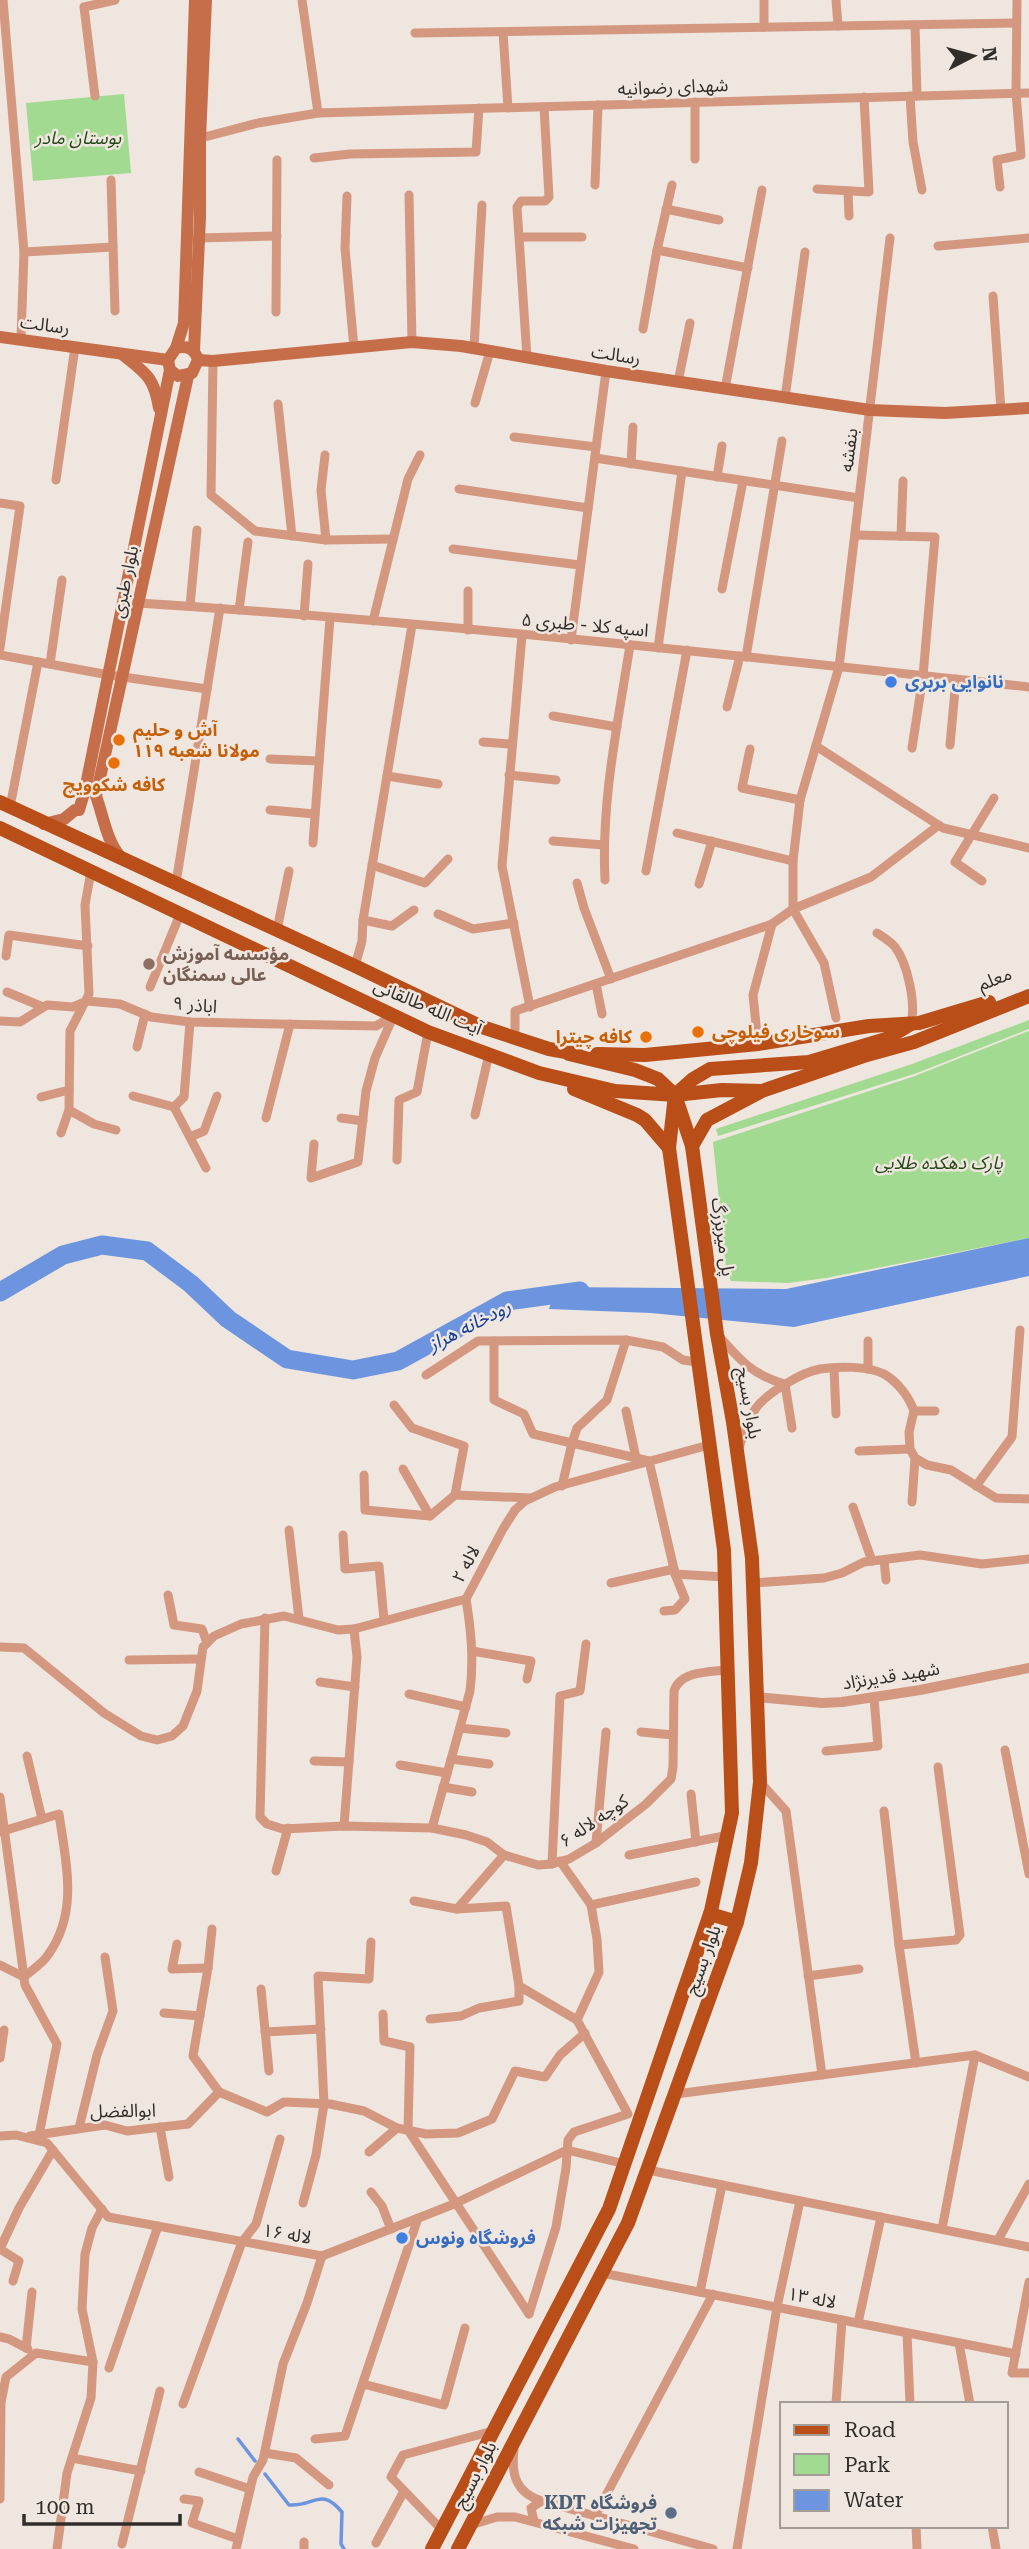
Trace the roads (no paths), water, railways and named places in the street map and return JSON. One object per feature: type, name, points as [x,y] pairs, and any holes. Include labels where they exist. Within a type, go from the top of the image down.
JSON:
[{"type":"main road","points":[[195,0],[194,139],[199,238],[196,356],[195,369],[188,376],[178,376],[169,365],[184,323],[194,139],[206,0]]},
{"type":"main road","name":"رسالت","points":[[0,337],[122,354],[169,365]]},
{"type":"main road","name":"رسالت","points":[[196,356],[213,361],[412,342],[474,348],[606,371],[870,410],[945,414],[1029,408]]},
{"type":"main road","points":[[176,348],[185,347],[196,356]]},
{"type":"main road","points":[[122,354],[151,377],[160,415],[158,432]]},
{"type":"main road","name":"بلوار طبری","points":[[90,793],[115,676],[169,365]]},
{"type":"main road","name":"بلوار طبری","points":[[115,676],[138,603],[188,376]]},
{"type":"main road","points":[[44,824],[64,819],[79,810],[90,793],[106,824],[110,846],[123,859]]},
{"type":"main road","name":"آیت الله طالقانی","points":[[5,805],[482,1027],[569,1054],[645,1055],[758,1044],[858,1028],[911,1024]]},
{"type":"main road","name":"آیت الله طالقانی","points":[[0,828],[428,1032],[539,1073],[615,1091],[675,1095],[722,1090],[762,1091],[914,1042],[1029,996]]},
{"type":"main road","name":"معلم","points":[[911,1024],[974,1008],[1029,987]]},
{"type":"main road","points":[[669,1148],[675,1095],[692,1079],[710,1069],[809,1062],[886,1039],[911,1024]]},
{"type":"main road","points":[[569,1054],[658,1079],[675,1095]]},
{"type":"main road","points":[[615,1091],[623,1088],[628,1081],[627,1073],[622,1067]]},
{"type":"main road","points":[[719,1068],[713,1073],[712,1080],[716,1087],[722,1090]]},
{"type":"main road","points":[[539,1073],[637,1115],[669,1148]]},
{"type":"main road","points":[[692,1146],[707,1120],[762,1091]]},
{"type":"main road","name":"پل میربزرگ","points":[[675,1095],[692,1146],[717,1334]]},
{"type":"main road","name":"بلوار بسیج","points":[[438,2542],[609,2209],[710,1914],[729,1835],[732,1813],[724,1550],[669,1148]]},
{"type":"main road","name":"بلوار بسیج","points":[[458,2549],[628,2223],[737,1922],[751,1863],[760,1782],[752,1558],[733,1422],[717,1334]]},
{"type":"main road","points":[[706,1426],[712,1413],[718,1410],[725,1411],[733,1422]]},
{"type":"main road","points":[[710,1914],[737,1922]]},
{"type":"main road","points":[[471,2525],[458,2517],[456,2512],[482,2460],[491,2435]]},
{"type":"street","points":[[3,0],[24,252],[21,339]]},
{"type":"street","points":[[95,96],[84,7],[115,0]]},
{"type":"street","points":[[302,0],[318,113]]},
{"type":"street","points":[[764,0],[764,27]]},
{"type":"street","points":[[836,0],[838,26]]},
{"type":"street","points":[[1000,187],[996,160],[1021,155],[1016,93],[1017,0]]},
{"type":"street","points":[[415,33],[1016,23]]},
{"type":"street","points":[[915,25],[913,142],[922,190]]},
{"type":"street","points":[[503,32],[508,107]]},
{"type":"street","name":"شهدای رضوانیه","points":[[194,139],[258,123],[318,113],[1029,93]]},
{"type":"street","points":[[817,189],[869,192],[864,97]]},
{"type":"street","points":[[695,102],[695,159]]},
{"type":"street","points":[[595,185],[598,105]]},
{"type":"street","points":[[527,357],[518,203],[545,201],[549,197],[544,107]]},
{"type":"street","points":[[314,158],[350,154],[476,152],[479,108]]},
{"type":"street","points":[[276,312],[277,160]]},
{"type":"street","points":[[111,180],[115,311]]},
{"type":"street","points":[[643,329],[672,185]]},
{"type":"street","points":[[725,389],[762,190]]},
{"type":"street","points":[[848,191],[849,216]]},
{"type":"street","points":[[409,195],[412,342]]},
{"type":"street","points":[[347,196],[345,248],[354,348]]},
{"type":"street","points":[[474,348],[482,205]]},
{"type":"street","points":[[666,209],[719,219]]},
{"type":"street","points":[[199,238],[277,236]]},
{"type":"street","points":[[520,237],[582,237]]},
{"type":"street","name":"بنفشه","points":[[793,909],[793,861],[800,800],[839,667],[890,238]]},
{"type":"street","points":[[939,246],[1029,238]]},
{"type":"street","points":[[24,252],[113,247]]},
{"type":"street","points":[[657,250],[748,268]]},
{"type":"street","points":[[785,398],[805,252]]},
{"type":"street","points":[[993,296],[1000,410]]},
{"type":"street","points":[[678,382],[690,323]]},
{"type":"street","points":[[56,480],[75,347]]},
{"type":"street","points":[[475,403],[490,351]]},
{"type":"street","points":[[213,361],[211,495],[255,531],[326,540],[393,539]]},
{"type":"street","points":[[571,640],[606,371]]},
{"type":"street","points":[[278,404],[292,536]]},
{"type":"street","points":[[631,464],[633,427]]},
{"type":"street","points":[[514,437],[596,447]]},
{"type":"street","points":[[727,707],[743,656],[782,442]]},
{"type":"street","points":[[718,477],[722,446]]},
{"type":"street","points":[[325,455],[321,489],[326,540]]},
{"type":"street","points":[[373,621],[408,479],[420,455]]},
{"type":"street","points":[[595,458],[859,498]]},
{"type":"street","points":[[658,648],[682,471]]},
{"type":"street","points":[[722,589],[743,481]]},
{"type":"street","points":[[901,536],[903,481]]},
{"type":"street","points":[[459,489],[588,508]]},
{"type":"street","points":[[0,503],[20,506],[0,648]]},
{"type":"street","points":[[190,606],[197,530]]},
{"type":"street","points":[[855,535],[935,537],[923,676],[912,748]]},
{"type":"street","points":[[239,610],[248,541]]},
{"type":"street","points":[[453,549],[580,565]]},
{"type":"street","points":[[304,616],[308,564]]},
{"type":"street","points":[[50,664],[62,580]]},
{"type":"street","points":[[468,591],[468,630]]},
{"type":"street","name":"اسپه کلا - طبری ۵","points":[[138,603],[373,621],[687,650],[1029,687]]},
{"type":"street","points":[[176,883],[220,608]]},
{"type":"street","points":[[313,843],[330,618]]},
{"type":"street","points":[[355,966],[362,942],[363,920],[412,625]]},
{"type":"street","points":[[522,635],[502,866],[530,1007]]},
{"type":"street","points":[[606,880],[604,845],[617,727],[630,645]]},
{"type":"street","points":[[646,871],[687,650]]},
{"type":"street","points":[[0,655],[207,689]]},
{"type":"street","points":[[5,805],[38,662]]},
{"type":"street","points":[[950,745],[956,679]]},
{"type":"street","points":[[553,716],[617,727]]},
{"type":"street","points":[[482,742],[511,744]]},
{"type":"street","points":[[816,746],[939,825],[1029,848]]},
{"type":"street","points":[[750,749],[742,788],[800,800]]},
{"type":"street","points":[[270,759],[319,761]]},
{"type":"street","points":[[509,775],[556,780]]},
{"type":"street","points":[[387,776],[438,784]]},
{"type":"street","points":[[982,881],[955,862],[994,798]]},
{"type":"street","points":[[270,810],[315,814]]},
{"type":"street","points":[[515,1039],[515,1012],[772,924],[793,909],[871,877],[939,825]]},
{"type":"street","points":[[677,833],[793,861]]},
{"type":"street","points":[[553,841],[604,845]]},
{"type":"street","points":[[699,884],[712,841]]},
{"type":"street","points":[[372,865],[425,883],[448,859]]},
{"type":"street","points":[[61,1133],[69,1110],[70,1031],[89,994],[85,905],[91,871]]},
{"type":"street","points":[[277,930],[289,871]]},
{"type":"street","points":[[577,883],[611,979]]},
{"type":"street","points":[[793,909],[824,963],[836,1018]]},
{"type":"street","points":[[363,920],[392,926],[414,910]]},
{"type":"street","points":[[150,987],[181,912]]},
{"type":"street","points":[[438,914],[473,929],[514,923]]},
{"type":"street","points":[[758,1044],[752,995],[772,924]]},
{"type":"street","points":[[877,933],[895,947],[910,981],[913,1014],[911,1024]]},
{"type":"street","points":[[6,956],[9,935],[88,946]]},
{"type":"street","points":[[596,984],[603,1014]]},
{"type":"street","points":[[8,992],[43,1007]]},
{"type":"street","name":"اباذر ۹","points":[[0,1021],[20,1022],[47,1005],[73,1007],[87,1001],[120,1004],[145,1014],[190,1022],[376,1026],[393,1016]]},
{"type":"street","points":[[137,1047],[145,1014]]},
{"type":"street","points":[[314,1144],[311,1178],[358,1162],[366,1091],[375,1058],[393,1016]]},
{"type":"street","points":[[174,1107],[184,1097],[190,1022]]},
{"type":"street","points":[[266,1118],[290,1024]]},
{"type":"street","points":[[397,1160],[400,1100],[417,1092],[428,1032]]},
{"type":"street","points":[[475,1115],[489,1054]]},
{"type":"street","points":[[41,1097],[69,1090]]},
{"type":"street","points":[[132,1096],[174,1107],[206,1168]]},
{"type":"street","points":[[190,1138],[204,1131],[217,1096]]},
{"type":"street","points":[[69,1110],[94,1124],[116,1130]]},
{"type":"street","points":[[341,1118],[363,1121]]},
{"type":"street","points":[[976,1486],[1012,1437],[1020,1330]]},
{"type":"street","points":[[717,1334],[745,1366],[767,1379],[785,1384]]},
{"type":"street","points":[[426,1375],[478,1341],[626,1340],[663,1347],[683,1360],[697,1362]]},
{"type":"street","points":[[562,1486],[577,1428],[607,1400],[626,1340]]},
{"type":"street","points":[[494,1341],[494,1400],[524,1413],[533,1434],[649,1461],[675,1571],[685,1599],[675,1610],[664,1611]]},
{"type":"street","points":[[868,1341],[868,1369]]},
{"type":"street","points":[[737,1452],[756,1408],[785,1384],[818,1369],[868,1369],[884,1374],[897,1384],[914,1412],[909,1432],[912,1502]]},
{"type":"street","points":[[834,1369],[836,1414]]},
{"type":"street","points":[[785,1384],[792,1428]]},
{"type":"street","points":[[364,1475],[365,1510],[430,1516],[455,1495],[464,1446],[412,1428],[394,1405]]},
{"type":"street","points":[[626,1411],[636,1458]]},
{"type":"street","points":[[914,1412],[935,1411]]},
{"type":"street","name":"لاله ۲","points":[[208,1643],[214,1636],[241,1624],[265,1618],[284,1616],[338,1630],[354,1629],[466,1599],[509,1519],[515,1510],[532,1498],[562,1486],[709,1445]]},
{"type":"street","points":[[859,1451],[912,1454],[927,1465],[951,1470],[996,1498],[1029,1499]]},
{"type":"street","points":[[403,1469],[430,1516]]},
{"type":"street","points":[[455,1495],[532,1498]]},
{"type":"street","points":[[853,1507],[872,1561]]},
{"type":"street","points":[[289,1530],[299,1619]]},
{"type":"street","points":[[343,1535],[345,1569],[379,1566],[384,1620]]},
{"type":"street","points":[[753,1583],[824,1578],[872,1561],[920,1555],[982,1563],[1029,1559]]},
{"type":"street","points":[[884,1560],[886,1580]]},
{"type":"street","points":[[611,1583],[675,1571],[724,1577]]},
{"type":"street","points":[[0,1647],[24,1648],[104,1713],[141,1736],[157,1740],[172,1736],[186,1720],[197,1691],[203,1647],[208,1643],[202,1629],[174,1625],[168,1595]]},
{"type":"street","points":[[432,1828],[466,1707],[473,1670],[471,1628],[466,1599]]},
{"type":"street","name":"کوچه لاله ۶","points":[[265,1618],[260,1817],[267,1824],[288,1828],[432,1828],[467,1835],[487,1842],[504,1855],[538,1865],[569,1859],[596,1843],[646,1804],[671,1779],[676,1684],[684,1678],[701,1673],[727,1670]]},
{"type":"street","points":[[344,1826],[357,1657],[354,1629]]},
{"type":"street","points":[[577,2020],[598,1972],[597,1939],[591,1905],[556,1863],[561,1696],[580,1691],[586,1644]]},
{"type":"street","points":[[472,1651],[531,1661],[527,1679]]},
{"type":"street","points":[[129,1660],[200,1660]]},
{"type":"street","name":"شهید قدیرنژاد","points":[[757,1697],[822,1703],[874,1698],[1029,1668]]},
{"type":"street","points":[[320,1682],[355,1687]]},
{"type":"street","points":[[409,1694],[466,1707]]},
{"type":"street","points":[[826,1751],[878,1746],[874,1698]]},
{"type":"street","points":[[460,1728],[506,1733]]},
{"type":"street","points":[[596,1843],[606,1732]]},
{"type":"street","points":[[641,1732],[674,1735]]},
{"type":"street","points":[[1005,1750],[1029,1874]]},
{"type":"street","points":[[27,1756],[42,1819]]},
{"type":"street","points":[[451,1759],[489,1764]]},
{"type":"street","points":[[314,1761],[349,1762]]},
{"type":"street","points":[[400,1765],[447,1773]]},
{"type":"street","points":[[899,1945],[956,1940],[960,1935],[938,1768]]},
{"type":"street","points":[[760,1782],[786,1811],[822,2075]]},
{"type":"street","points":[[443,1787],[471,1792]]},
{"type":"street","points":[[691,1794],[696,1842]]},
{"type":"street","points":[[0,1797],[2,1832],[25,1985],[57,2043],[38,2135]]},
{"type":"street","points":[[884,1811],[916,2063]]},
{"type":"street","points":[[2,1832],[59,1814],[70,1883],[63,1929],[47,1957],[24,1977]]},
{"type":"street","points":[[276,1871],[288,1828]]},
{"type":"street","points":[[629,1855],[729,1835]]},
{"type":"street","points":[[457,1909],[504,1855]]},
{"type":"street","points":[[591,1905],[696,1882]]},
{"type":"street","points":[[414,1901],[457,1909],[506,1906],[519,1986],[519,2001],[479,2008],[461,2016],[430,2019]]},
{"type":"street","points":[[212,1929],[193,2056],[219,2092],[267,2112],[284,2102],[324,2104],[364,2111],[397,2128],[426,2134],[458,2133],[492,2119],[515,2071],[545,2077],[560,2055],[585,2033]]},
{"type":"street","points":[[303,2203],[316,2155],[324,2104],[318,1976],[369,1979],[371,1942]]},
{"type":"street","points":[[177,1944],[172,1969],[208,1968]]},
{"type":"street","points":[[79,2128],[97,2055],[113,2011],[105,1957]]},
{"type":"street","points":[[0,1965],[24,1977]]},
{"type":"street","points":[[808,1976],[859,1969]]},
{"type":"street","points":[[383,2014],[384,2041],[410,2047],[408,2130],[454,2204],[529,2314],[556,2227],[568,2140],[574,2132],[628,2114],[577,2020],[519,1986]]},
{"type":"street","points":[[261,1989],[269,2071]]},
{"type":"street","points":[[164,2012],[200,2017]]},
{"type":"street","points":[[265,2032],[321,2029]]},
{"type":"street","points":[[0,2058],[4,2030]]},
{"type":"street","points":[[676,2094],[975,2055],[1029,2077]]},
{"type":"street","points":[[943,2229],[975,2055]]},
{"type":"street","name":"ابوالفضل","points":[[25,2137],[105,2125],[127,2131],[188,2124],[219,2092]]},
{"type":"street","points":[[160,2127],[169,2177]]},
{"type":"street","points":[[369,2152],[397,2128]]},
{"type":"street","name":"لاله ۱۶","points":[[0,2136],[16,2135],[47,2143],[108,2217],[322,2256],[454,2204],[567,2150]]},
{"type":"street","points":[[183,2404],[242,2242],[256,2224],[281,2139]]},
{"type":"street","points":[[13,2281],[19,2261],[0,2249],[19,2208],[53,2150]]},
{"type":"street","points":[[567,2150],[625,2164]]},
{"type":"street","points":[[648,2170],[1029,2247]]},
{"type":"street","points":[[998,2240],[1029,2184]]},
{"type":"street","points":[[700,2292],[722,2185]]},
{"type":"street","points":[[371,2192],[382,2206],[391,2229]]},
{"type":"street","points":[[737,2549],[777,2307],[800,2201]]},
{"type":"street","points":[[57,2549],[67,2473],[91,2398],[93,2362],[82,2309],[85,2254],[92,2228],[102,2209]]},
{"type":"street","points":[[858,2323],[881,2217]]},
{"type":"street","points":[[315,2439],[345,2436],[418,2218]]},
{"type":"street","points":[[109,2368],[158,2226]]},
{"type":"street","points":[[184,2499],[199,2501],[192,2523],[237,2544],[253,2477],[264,2456],[283,2364],[322,2256]]},
{"type":"street","name":"لاله ۱۳","points":[[602,2273],[1016,2354]]},
{"type":"street","points":[[1029,2282],[1012,2373],[1029,2373]]},
{"type":"street","points":[[26,2348],[32,2292]]},
{"type":"street","points":[[595,2516],[713,2294]]},
{"type":"street","points":[[836,2402],[842,2320]]},
{"type":"street","points":[[363,2384],[444,2405],[465,2328]]},
{"type":"street","points":[[907,2333],[910,2402]]},
{"type":"street","points":[[0,2337],[36,2353],[93,2362]]},
{"type":"street","points":[[959,2343],[970,2402]]},
{"type":"street","points":[[0,2500],[1,2403],[6,2377],[36,2353]]},
{"type":"street","points":[[122,2544],[160,2390]]},
{"type":"street","points":[[438,2542],[404,2491],[391,2477],[403,2455],[491,2435]]},
{"type":"street","points":[[515,2439],[512,2464],[517,2483],[525,2494],[713,2549]]},
{"type":"street","points":[[264,2456],[296,2458],[329,2485]]},
{"type":"street","points":[[72,2458],[141,2471]]},
{"type":"street","points":[[199,2472],[250,2489]]},
{"type":"street","points":[[376,2543],[404,2491]]},
{"type":"street","points":[[534,2521],[531,2508],[542,2501]]},
{"type":"street","points":[[471,2525],[497,2517],[515,2517],[634,2549]]},
{"type":"street","points":[[916,2528],[917,2549]]},
{"type":"street","points":[[992,2528],[996,2549]]},
{"type":"water","points":[[1029,1238],[1029,1276],[794,1327],[651,1313],[549,1309],[556,1287],[786,1289]]},
{"type":"waterway","name":"رودخانه هراز","points":[[0,1292],[63,1255],[102,1245],[147,1251],[191,1284],[228,1319],[287,1359],[353,1370],[398,1361],[507,1301],[580,1291]]},
{"type":"waterway","points":[[238,2439],[255,2461]]},
{"type":"waterway","points":[[265,2474],[289,2505],[322,2499],[334,2504],[342,2512],[341,2544],[344,2549]]},
{"type":"place","name":"نانوایی بربری","points":[[891,682]]},
{"type":"place","name":"آش و حلیم مولانا شعبه ۱۱۹","points":[[119,740]]},
{"type":"place","name":"کافه شکوویچ","points":[[114,763]]},
{"type":"place","name":"مؤسسه آموزش عالی سمنگان","points":[[149,964]]},
{"type":"place","name":"سوخاری فیلوچی","points":[[698,1032]]},
{"type":"place","name":"کافه چیترا","points":[[646,1037]]},
{"type":"place","name":"فروشگاه ونوس","points":[[402,2238]]},
{"type":"place","name":"KDT فروشگاه تجهیزات شبکه","points":[[671,2513]]},
{"type":"park label","name":"بوستان مادر","points":[[78,138]]},
{"type":"park label","name":"پارک دهکده طلایی","points":[[939,1163]]}]
